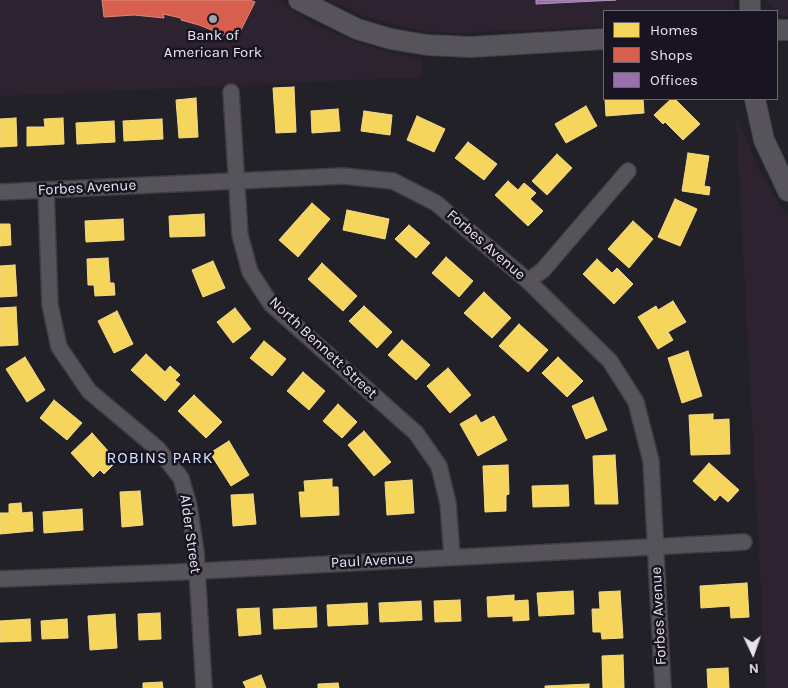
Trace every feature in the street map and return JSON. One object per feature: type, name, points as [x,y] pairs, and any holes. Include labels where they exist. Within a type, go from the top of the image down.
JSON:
[{"type":"street","points":[[299,0],[357,29],[392,39],[427,45],[471,47],[603,39]]},
{"type":"street","name":"North Bennett Street","points":[[231,92],[240,235],[250,272],[271,304],[416,433],[439,466],[448,502],[452,556]]},
{"type":"street","points":[[755,100],[766,145],[788,191]]},
{"type":"street","points":[[528,281],[543,270],[628,171]]},
{"type":"street","name":"Forbes Avenue","points":[[0,192],[343,176],[393,181],[436,202],[528,281],[610,361],[636,402],[651,461],[663,688]]},
{"type":"street","name":"Alder Street","points":[[46,190],[50,305],[60,347],[89,391],[158,448],[181,478],[190,506],[204,688]]},
{"type":"street","name":"Paul Avenue","points":[[0,579],[196,571],[744,542]]},
{"type":"shaded area","points":[[0,0],[276,0],[314,24],[341,36],[380,50],[422,59],[423,77],[0,96]]},
{"type":"shaded area","points":[[329,0],[735,0],[733,10],[603,10],[603,26],[453,33],[422,31],[360,14]]},
{"type":"shaded area","points":[[764,0],[788,0],[788,16],[781,16],[778,10],[775,10]]},
{"type":"shaded area","points":[[736,116],[760,171],[779,204],[788,214],[788,688],[766,688]]},
{"type":"building: Homes","points":[[294,87],[296,132],[276,133],[273,88]]},
{"type":"building: Homes","points":[[196,98],[198,137],[179,138],[176,100]]},
{"type":"building: Homes","points":[[605,100],[643,100],[644,113],[606,116]]},
{"type":"building: Homes","points":[[670,100],[676,100],[700,124],[683,140],[665,122],[663,124],[654,115]]},
{"type":"building: Homes","points":[[586,106],[597,126],[566,143],[555,124]]},
{"type":"building: Homes","points":[[338,109],[340,131],[312,133],[311,111]]},
{"type":"building: Homes","points":[[364,111],[392,115],[390,135],[361,131]]},
{"type":"building: Homes","points":[[417,116],[445,129],[434,152],[407,140]]},
{"type":"building: Homes","points":[[16,118],[17,146],[0,147],[0,119]]},
{"type":"building: Homes","points":[[63,118],[64,144],[27,146],[27,127],[45,127],[44,119]]},
{"type":"building: Homes","points":[[162,119],[163,139],[124,141],[123,121]]},
{"type":"building: Homes","points":[[114,121],[115,142],[77,144],[76,123]]},
{"type":"building: Homes","points":[[468,142],[497,164],[484,180],[455,158]]},
{"type":"building: Homes","points":[[688,153],[709,156],[704,186],[710,187],[709,195],[682,191]]},
{"type":"building: Homes","points":[[557,154],[572,168],[547,195],[532,181]]},
{"type":"building: Homes","points":[[508,181],[518,190],[524,183],[536,193],[530,199],[543,211],[528,226],[495,195]]},
{"type":"building: Homes","points":[[675,199],[697,209],[680,246],[658,237]]},
{"type":"building: Homes","points":[[312,203],[330,219],[298,257],[279,240]]},
{"type":"building: Homes","points":[[347,210],[389,219],[385,239],[343,230]]},
{"type":"building: Homes","points":[[204,214],[205,236],[170,237],[169,216]]},
{"type":"building: Homes","points":[[123,219],[124,240],[86,242],[85,221]]},
{"type":"building: Homes","points":[[633,221],[653,239],[629,268],[608,249]]},
{"type":"building: Homes","points":[[0,224],[10,224],[11,245],[0,246]]},
{"type":"building: Homes","points":[[409,225],[430,243],[416,258],[395,239]]},
{"type":"building: Homes","points":[[446,257],[473,281],[459,297],[432,273]]},
{"type":"building: Homes","points":[[108,258],[110,283],[114,283],[115,295],[95,296],[94,285],[88,285],[87,259]]},
{"type":"building: Homes","points":[[597,259],[612,273],[617,268],[633,284],[614,304],[583,274]]},
{"type":"building: Homes","points":[[213,261],[225,288],[203,297],[192,270]]},
{"type":"building: Homes","points":[[322,263],[357,296],[343,311],[308,279]]},
{"type":"building: Homes","points":[[15,265],[17,296],[0,297],[0,266]]},
{"type":"building: Homes","points":[[484,292],[511,318],[492,338],[464,313]]},
{"type":"building: Homes","points":[[673,301],[686,322],[668,332],[673,340],[658,349],[638,317],[656,306],[658,310]]},
{"type":"building: Homes","points":[[364,306],[392,332],[377,348],[349,321]]},
{"type":"building: Homes","points":[[16,307],[18,345],[0,346],[0,308]]},
{"type":"building: Homes","points":[[235,308],[251,329],[233,343],[217,322]]},
{"type":"building: Homes","points":[[117,311],[133,344],[114,353],[98,321]]},
{"type":"building: Homes","points":[[519,324],[548,350],[528,372],[499,346]]},
{"type":"building: Homes","points":[[402,340],[430,365],[416,380],[388,355]]},
{"type":"building: Homes","points":[[264,341],[286,359],[272,376],[250,358]]},
{"type":"building: Homes","points":[[688,351],[702,396],[682,403],[668,358]]},
{"type":"building: Homes","points":[[146,354],[165,372],[170,366],[180,375],[175,380],[180,384],[165,401],[131,370]]},
{"type":"building: Homes","points":[[25,357],[45,390],[27,402],[6,369]]},
{"type":"building: Homes","points":[[558,357],[583,381],[567,397],[542,373]]},
{"type":"building: Homes","points":[[448,368],[471,395],[450,413],[427,386]]},
{"type":"building: Homes","points":[[303,372],[325,391],[309,410],[287,391]]},
{"type":"building: Homes","points":[[194,395],[222,422],[206,438],[178,411]]},
{"type":"building: Homes","points":[[593,397],[607,430],[586,439],[572,406]]},
{"type":"building: Homes","points":[[54,400],[82,423],[67,440],[40,418]]},
{"type":"building: Homes","points":[[338,404],[357,422],[342,438],[323,421]]},
{"type":"building: Homes","points":[[713,414],[713,420],[729,419],[730,454],[691,455],[689,415]]},
{"type":"building: Homes","points":[[476,415],[481,423],[494,416],[507,440],[478,456],[460,424]]},
{"type":"building: Homes","points":[[364,431],[391,462],[374,476],[348,445]]},
{"type":"building: Homes","points":[[92,433],[117,461],[104,474],[100,470],[93,477],[71,453]]},
{"type":"building: Homes","points":[[229,441],[249,475],[231,486],[210,453]]},
{"type":"building: Homes","points":[[615,455],[618,504],[595,504],[593,456]]},
{"type":"building: Homes","points":[[709,463],[739,490],[728,502],[720,495],[715,501],[693,481]]},
{"type":"building: Homes","points":[[508,465],[509,494],[506,495],[506,511],[485,512],[483,466]]},
{"type":"building: Homes","points":[[332,479],[332,487],[338,487],[339,515],[301,517],[299,492],[305,492],[304,481]]},
{"type":"building: Homes","points":[[412,480],[414,513],[387,515],[385,482]]},
{"type":"building: Homes","points":[[568,485],[569,506],[533,507],[532,486]]},
{"type":"building: Homes","points":[[140,491],[143,525],[122,527],[120,492]]},
{"type":"building: Homes","points":[[253,494],[256,524],[233,526],[231,495]]},
{"type":"building: Homes","points":[[21,503],[22,513],[32,512],[33,531],[0,534],[0,513],[9,513],[9,504]]},
{"type":"building: Homes","points":[[82,509],[83,530],[44,533],[43,512]]},
{"type":"building: Homes","points":[[747,583],[749,617],[731,618],[730,606],[701,608],[700,586]]},
{"type":"building: Homes","points":[[573,591],[574,614],[539,616],[537,593]]},
{"type":"building: Homes","points":[[620,591],[623,638],[602,639],[601,632],[593,632],[592,609],[600,609],[599,592]]},
{"type":"building: Homes","points":[[514,595],[514,601],[528,600],[529,620],[513,621],[513,616],[488,617],[487,597]]},
{"type":"building: Homes","points":[[460,600],[461,621],[435,622],[434,601]]},
{"type":"building: Homes","points":[[421,601],[422,620],[380,622],[379,603]]},
{"type":"building: Homes","points":[[367,603],[368,624],[328,626],[327,605]]},
{"type":"building: Homes","points":[[316,607],[317,627],[274,629],[273,609]]},
{"type":"building: Homes","points":[[259,608],[261,634],[239,636],[237,609]]},
{"type":"building: Homes","points":[[160,613],[161,639],[139,640],[138,614]]},
{"type":"building: Homes","points":[[115,614],[117,648],[90,650],[88,616]]},
{"type":"building: Homes","points":[[30,619],[31,641],[0,642],[0,621]]},
{"type":"building: Homes","points":[[67,619],[68,638],[42,639],[41,621]]},
{"type":"building: Homes","points":[[623,655],[624,688],[603,688],[602,656]]},
{"type":"building: Homes","points":[[728,668],[729,688],[708,688],[707,669]]},
{"type":"building: Homes","points":[[261,675],[266,688],[246,688],[243,682]]},
{"type":"building: Homes","points":[[162,682],[163,688],[143,688],[143,683]]},
{"type":"building: Homes","points":[[338,683],[339,688],[318,688],[318,684]]},
{"type":"building: Homes","points":[[589,684],[589,688],[545,688],[545,686]]},
{"type":"building: Shops","name":"Bank of American Fork","points":[[102,0],[250,0],[255,2],[236,40],[181,20],[181,18],[163,14],[164,18],[134,15],[104,17]]},
{"type":"building: Offices","points":[[536,0],[616,0],[536,4]]},
{"type":"place","name":"Bank of American Fork","points":[[213,19]]},
{"type":"district","name":"ROBINS PARK","points":[[160,458]]}]
